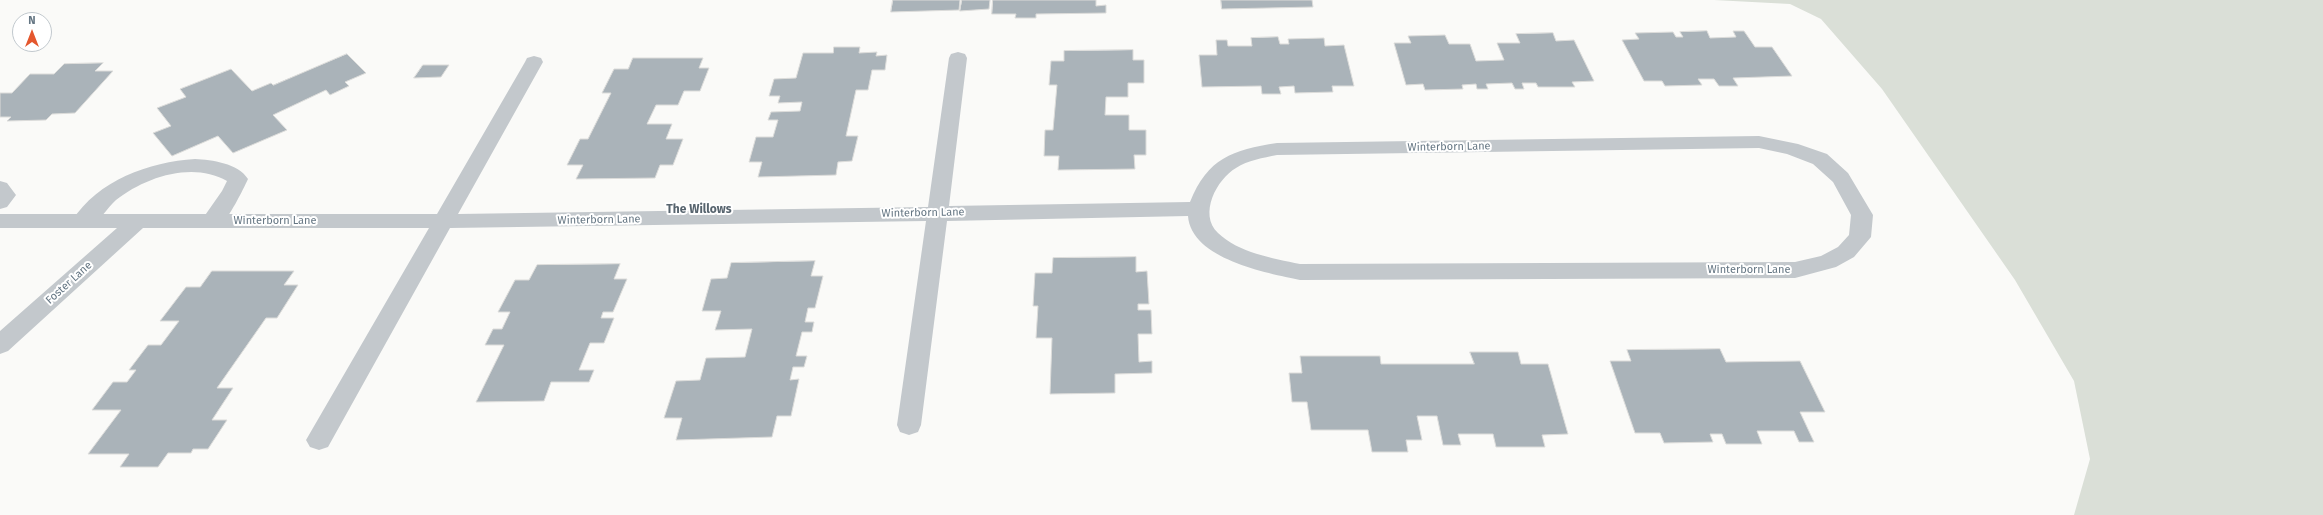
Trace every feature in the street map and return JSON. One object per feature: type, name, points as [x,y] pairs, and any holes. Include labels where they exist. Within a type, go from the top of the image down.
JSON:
[{"type":"street","points":[[909,425],[958,58]]},
{"type":"street","points":[[319,440],[534,62]]},
{"type":"street","name":"Winterborn Lane","points":[[1759,142],[1792,148],[1820,159],[1841,178],[1862,214],[1860,237],[1846,252],[1828,262],[1795,270],[1300,272],[1252,261],[1219,244],[1201,228],[1198,209],[1207,183],[1226,165],[1246,154],[1277,149],[1759,142]]},
{"type":"street","points":[[83,222],[98,205],[118,189],[139,177],[188,166],[227,170],[238,179],[232,193],[212,221]]},
{"type":"street","points":[[0,188],[6,195],[0,202]]},
{"type":"street","name":"Winterborn Lane","points":[[0,222],[444,221],[1198,209]]},
{"type":"street","name":"Foster Lane","points":[[0,345],[138,222]]},
{"type":"shaded area","points":[[1714,0],[2323,0],[2323,515],[2074,515],[2090,459],[2074,381],[2015,280],[1882,89],[1821,19],[1790,4]]},
{"type":"building","points":[[893,0],[960,0],[959,10],[891,12]]},
{"type":"building","points":[[962,0],[990,0],[989,9],[960,11]]},
{"type":"building","points":[[993,0],[1096,0],[1096,6],[1106,5],[1106,13],[1036,14],[1036,18],[1015,18],[1016,14],[992,14]]},
{"type":"building","points":[[1221,0],[1312,0],[1313,7],[1222,9]]},
{"type":"building","points":[[1707,31],[1710,38],[1736,37],[1733,31],[1744,31],[1755,47],[1772,47],[1792,76],[1733,78],[1738,86],[1719,86],[1714,79],[1698,79],[1702,85],[1665,86],[1662,81],[1644,81],[1622,40],[1639,39],[1635,33],[1673,32],[1676,37],[1683,37],[1680,32]]},
{"type":"building","points":[[1553,33],[1556,41],[1574,40],[1594,81],[1572,82],[1575,87],[1538,87],[1536,83],[1522,83],[1524,89],[1515,89],[1512,83],[1486,84],[1488,89],[1477,89],[1476,84],[1462,85],[1463,89],[1425,90],[1423,84],[1406,85],[1394,43],[1411,43],[1408,36],[1445,35],[1449,44],[1470,44],[1476,61],[1504,60],[1497,43],[1520,43],[1516,34]]},
{"type":"building","points":[[1278,37],[1280,44],[1289,44],[1288,39],[1324,38],[1325,46],[1344,45],[1354,86],[1332,86],[1333,92],[1295,93],[1294,86],[1279,87],[1281,94],[1262,94],[1261,86],[1202,87],[1199,55],[1217,55],[1216,40],[1227,40],[1228,46],[1252,46],[1251,38]]},
{"type":"building","points":[[834,47],[860,47],[859,53],[877,52],[876,56],[887,55],[885,70],[872,70],[868,90],[856,90],[846,136],[858,136],[852,161],[838,162],[836,175],[758,177],[762,162],[749,162],[756,137],[773,137],[778,120],[768,120],[771,112],[800,111],[802,102],[778,103],[780,96],[769,96],[774,79],[796,78],[803,53],[833,53]]},
{"type":"building","points":[[1133,50],[1133,60],[1144,60],[1144,83],[1128,83],[1128,97],[1106,97],[1105,115],[1129,115],[1129,130],[1146,130],[1146,155],[1134,155],[1135,169],[1058,170],[1059,156],[1044,156],[1045,130],[1053,130],[1057,85],[1049,85],[1051,61],[1064,61],[1064,51]]},
{"type":"building","points":[[347,54],[366,73],[345,82],[349,86],[330,95],[326,90],[273,115],[287,130],[233,153],[218,136],[172,156],[153,133],[171,126],[157,108],[186,97],[180,89],[231,69],[252,91],[271,83],[273,85]]},
{"type":"building","points":[[633,58],[703,58],[699,68],[709,68],[700,91],[684,91],[678,105],[656,105],[647,124],[672,124],[666,139],[683,139],[673,165],[660,165],[655,178],[576,179],[583,165],[567,165],[580,139],[588,139],[611,93],[602,93],[614,69],[628,69]]},
{"type":"building","points":[[103,63],[95,71],[113,71],[75,113],[52,114],[46,120],[7,121],[11,117],[0,117],[0,93],[12,93],[30,74],[54,74],[64,64]]},
{"type":"building","points":[[423,65],[449,65],[441,77],[414,78]]},
{"type":"building","points":[[1136,257],[1136,272],[1147,271],[1149,304],[1138,304],[1138,310],[1151,310],[1152,334],[1138,334],[1139,362],[1152,361],[1152,373],[1115,374],[1115,393],[1050,394],[1052,338],[1036,338],[1038,306],[1033,306],[1035,273],[1052,273],[1053,258]]},
{"type":"building","points":[[815,261],[811,276],[823,276],[815,308],[808,308],[805,322],[814,322],[812,332],[802,332],[796,356],[807,356],[804,367],[793,367],[790,380],[799,379],[791,416],[777,416],[772,437],[676,440],[682,418],[664,418],[676,381],[700,380],[706,358],[745,357],[752,329],[715,330],[721,311],[702,311],[711,279],[727,278],[731,263]]},
{"type":"building","points":[[620,264],[614,279],[627,279],[613,312],[603,312],[601,318],[614,318],[604,343],[590,343],[579,370],[594,370],[589,382],[551,382],[544,401],[476,402],[504,345],[485,345],[493,329],[502,329],[510,312],[498,312],[515,280],[529,280],[537,265]]},
{"type":"building","points":[[212,271],[294,271],[284,285],[298,285],[277,318],[266,318],[217,388],[233,388],[212,420],[227,420],[208,449],[193,449],[191,453],[168,453],[158,467],[120,467],[129,454],[88,454],[121,410],[92,410],[113,382],[127,382],[136,370],[129,370],[148,345],[161,345],[179,321],[160,321],[186,287],[200,287]]},
{"type":"building","points":[[1720,349],[1726,362],[1800,361],[1825,412],[1800,412],[1814,442],[1799,442],[1794,431],[1757,431],[1762,444],[1726,444],[1722,434],[1710,434],[1713,442],[1664,443],[1660,433],[1635,433],[1610,361],[1631,361],[1627,350]]},
{"type":"building","points":[[1470,352],[1518,352],[1521,364],[1548,364],[1568,434],[1542,435],[1545,447],[1496,447],[1493,434],[1458,434],[1461,445],[1443,445],[1437,416],[1417,416],[1422,440],[1406,440],[1408,452],[1372,452],[1368,430],[1311,430],[1307,402],[1292,402],[1289,373],[1302,373],[1300,356],[1380,356],[1381,364],[1474,364]]},
{"type":"district","name":"The Willows","points":[[699,210]]}]
